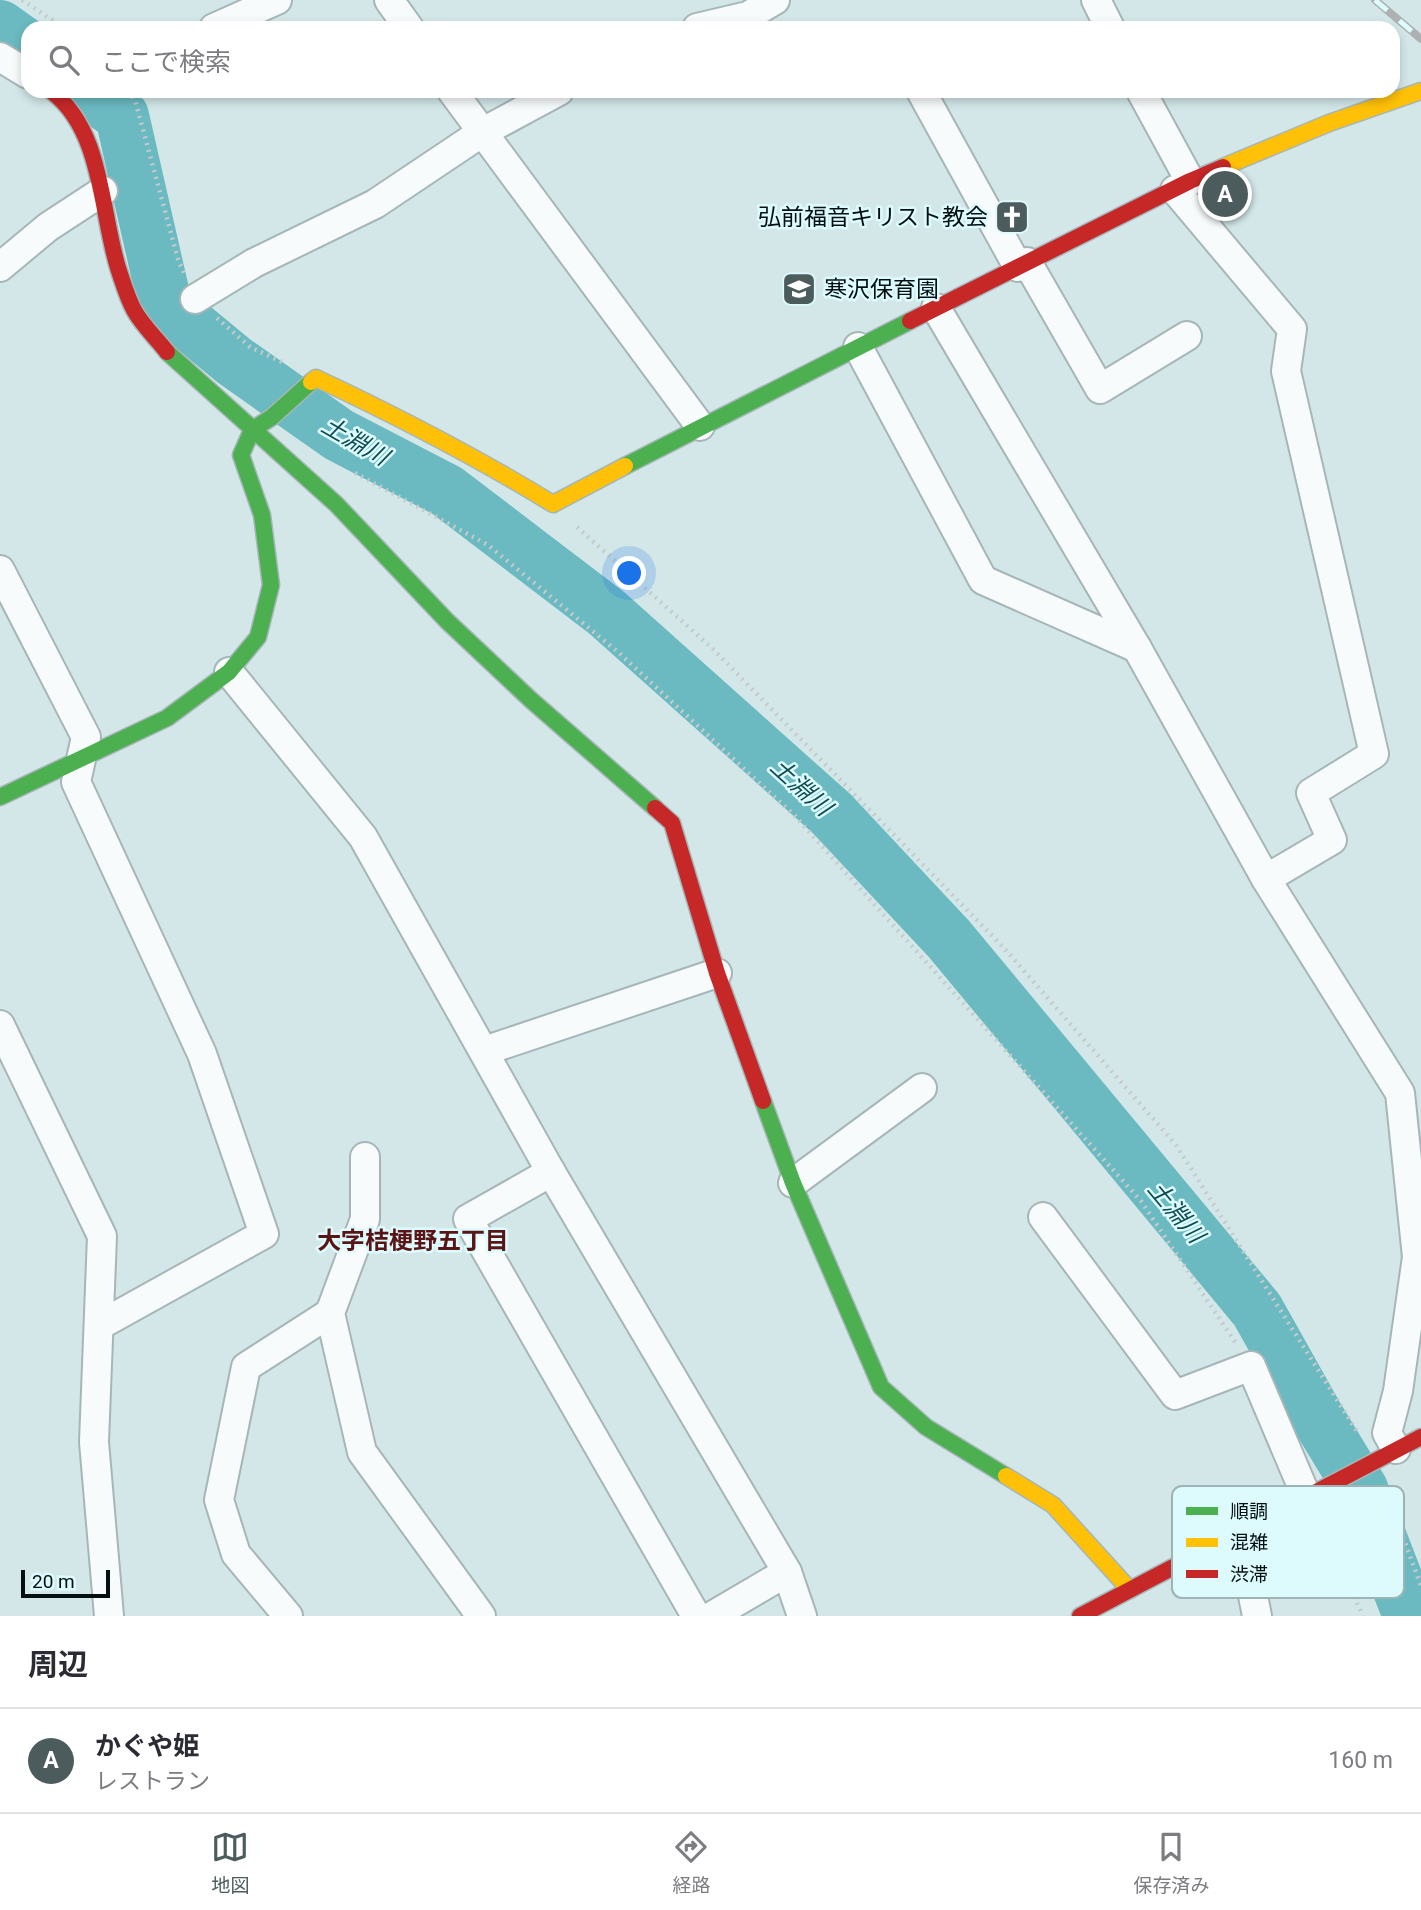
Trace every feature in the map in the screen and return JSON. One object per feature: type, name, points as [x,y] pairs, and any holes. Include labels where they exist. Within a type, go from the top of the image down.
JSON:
[{"type":"street","points":[[230,21],[277,0]]},
{"type":"street","points":[[389,0],[404,21]]},
{"type":"street","points":[[726,21],[748,16],[775,0]]},
{"type":"street","points":[[1096,0],[1106,21]]},
{"type":"street","points":[[0,57],[21,70]]},
{"type":"street","points":[[0,797],[167,718],[229,672],[258,638],[271,585],[262,515],[242,455],[252,430],[272,417],[312,382],[412,423],[486,463],[552,504],[700,426],[1182,186],[1329,123],[1421,92]]},
{"type":"street","points":[[60,98],[84,134],[103,191],[119,271],[134,310],[172,358],[336,504],[456,629],[531,700],[671,823],[717,973],[793,1183],[881,1387],[926,1427],[1053,1505],[1130,1590]]},
{"type":"street","points":[[457,98],[700,426]]},
{"type":"street","points":[[195,299],[254,263],[375,204],[481,133],[546,98]]},
{"type":"street","points":[[925,98],[1022,265],[1100,389],[1187,336]]},
{"type":"street","points":[[1144,98],[1182,186],[1292,329],[1286,371],[1374,754],[1311,793],[1332,840],[1266,879]]},
{"type":"street","points":[[0,267],[48,227],[103,191]]},
{"type":"street","points":[[936,307],[1137,648],[1266,879],[1400,1093],[1417,1257],[1398,1391],[1387,1433],[1390,1453],[1330,1486]]},
{"type":"street","points":[[858,347],[983,580],[1137,648]]},
{"type":"street","points":[[0,570],[86,737],[76,782],[202,1054],[264,1234],[100,1325]]},
{"type":"street","points":[[229,672],[363,837],[551,1172],[787,1572],[802,1616]]},
{"type":"street","points":[[484,1051],[717,973]]},
{"type":"street","points":[[0,1025],[102,1236],[94,1442],[109,1616]]},
{"type":"street","points":[[793,1183],[922,1088]]},
{"type":"street","points":[[365,1157],[365,1219],[330,1313],[362,1452],[481,1616]]},
{"type":"street","points":[[551,1172],[468,1219],[696,1616]]},
{"type":"street","points":[[1043,1217],[1175,1395],[1251,1366],[1307,1486]]},
{"type":"street","points":[[288,1616],[236,1554],[219,1500],[246,1367],[330,1313]]},
{"type":"street","points":[[1091,1613],[1172,1568]]},
{"type":"street","points":[[712,1616],[787,1572]]},
{"type":"street","points":[[1253,1598],[1257,1616]]},
{"type":"path","points":[[22,0],[54,21]]},
{"type":"path","points":[[133,98],[178,258],[195,299],[250,347],[312,382]]},
{"type":"path","points":[[350,470],[488,545],[618,652],[794,815],[1142,1201],[1251,1366]]},
{"type":"path","points":[[552,504],[713,649],[946,888],[1004,948],[1176,1145],[1390,1453],[1398,1486]]},
{"type":"path","points":[[1404,1513],[1421,1586]]},
{"type":"path","points":[[1355,1598],[1363,1616]]},
{"type":"waterway","name":"土淵川","points":[[0,27],[21,42]]},
{"type":"waterway","name":"土淵川","points":[[98,98],[122,116],[165,304],[234,361],[339,435],[447,491],[607,613],[832,814],[949,939],[1257,1310],[1359,1486]]},
{"type":"waterway","name":"土淵川","points":[[1403,1598],[1410,1616]]},
{"type":"railway","points":[[1375,0],[1400,21]]},
{"type":"railway","points":[[1400,21],[1421,39]]},
{"type":"traffic: fast","points":[[625,466],[910,321]]},
{"type":"traffic: fast","points":[[167,352],[336,504],[447,621],[531,700],[655,808]]},
{"type":"traffic: fast","points":[[0,797],[167,718],[229,672],[258,637],[271,585],[262,515],[241,455],[252,430],[272,417],[311,382]]},
{"type":"traffic: fast","points":[[763,1101],[793,1183],[881,1387],[926,1427],[1006,1476]]},
{"type":"traffic: slow","points":[[1223,167],[1329,123],[1421,91]]},
{"type":"traffic: slow","points":[[311,382],[316,378],[406,422],[553,504],[625,466]]},
{"type":"traffic: slow","points":[[1006,1476],[1053,1505],[1130,1590]]},
{"type":"traffic: jam","points":[[58,98],[69,108],[82,129],[91,152],[120,274],[130,301],[141,321],[167,352]]},
{"type":"traffic: jam","points":[[910,321],[1223,167]]},
{"type":"traffic: jam","points":[[655,808],[672,823],[717,973],[763,1101]]},
{"type":"traffic: jam","points":[[1328,1486],[1421,1437]]},
{"type":"traffic: jam","points":[[1080,1616],[1172,1568]]},
{"type":"place","name":"かぐや姫","points":[[1225,194]]},
{"type":"place","name":"弘前福音キリスト教会","points":[[1012,217]]},
{"type":"place","name":"寒沢保育園","points":[[799,289]]},
{"type":"district","name":"大字桔梗野五丁目","points":[[413,1241]]}]
